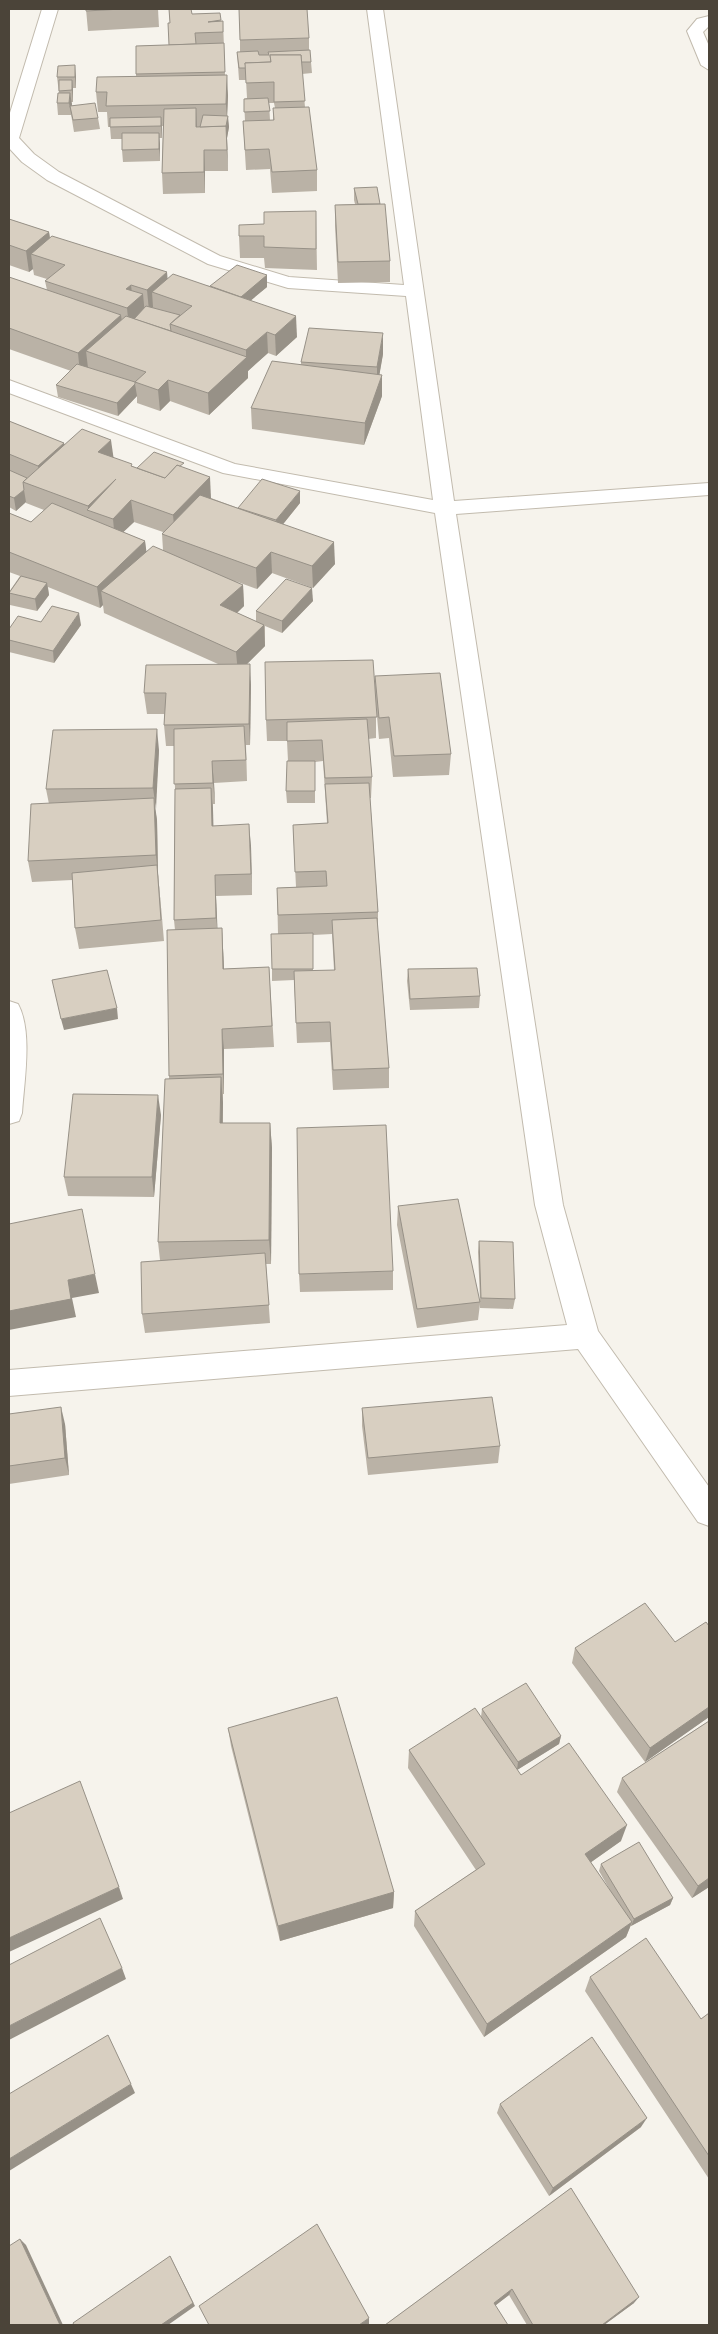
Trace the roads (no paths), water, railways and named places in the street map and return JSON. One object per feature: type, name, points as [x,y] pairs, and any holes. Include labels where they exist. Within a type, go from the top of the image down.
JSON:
[{"type":"street","points":[[50,9],[9,138],[28,158],[53,176],[214,260],[288,282],[414,291]]},
{"type":"street","points":[[375,9],[445,508],[548,1205],[585,1336],[709,1512]]},
{"type":"street","points":[[709,20],[703,22],[695,31],[709,65]]},
{"type":"street","points":[[9,386],[230,469],[445,508],[709,489]]},
{"type":"street","points":[[9,1011],[14,1036],[9,1113]]},
{"type":"street","points":[[9,1383],[585,1336]]}]
